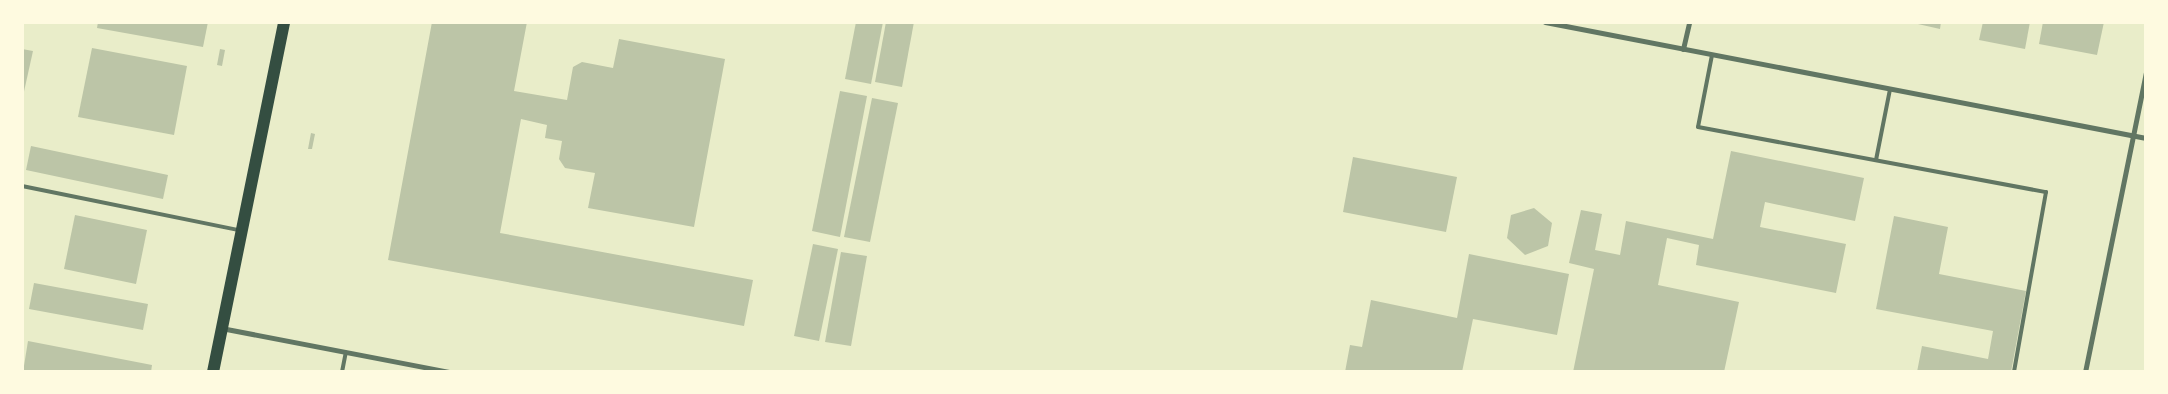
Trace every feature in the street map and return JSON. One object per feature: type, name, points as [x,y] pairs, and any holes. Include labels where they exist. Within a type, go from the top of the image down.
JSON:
[{"type":"main road","points":[[213,372],[284,22]]},
{"type":"street","points":[[1545,22],[2146,138]]},
{"type":"street","points":[[1683,49],[1688,22]]},
{"type":"street","points":[[2084,372],[2146,73]]},
{"type":"street","points":[[221,328],[449,372]]},
{"type":"lane","points":[[1712,55],[1698,127],[2046,192],[2014,372]]},
{"type":"lane","points":[[1876,160],[1890,89]]},
{"type":"lane","points":[[22,186],[241,231]]},
{"type":"lane","points":[[342,372],[346,352]]},
{"type":"building","points":[[98,22],[208,22],[203,47],[97,28]]},
{"type":"building","points":[[432,22],[527,22],[514,91],[567,100],[573,67],[582,62],[613,68],[619,39],[725,59],[694,227],[588,208],[595,173],[565,168],[559,159],[562,141],[545,138],[547,125],[521,119],[500,233],[753,280],[744,326],[388,260]]},
{"type":"building","points":[[856,22],[883,22],[871,84],[845,79]]},
{"type":"building","points":[[886,22],[914,22],[902,87],[875,82]]},
{"type":"building","points":[[1909,22],[1941,22],[1940,29]]},
{"type":"building","points":[[1983,22],[2030,22],[2025,49],[1979,40]]},
{"type":"building","points":[[2043,22],[2104,22],[2097,55],[2039,44]]},
{"type":"building","points":[[92,48],[187,66],[174,135],[78,117]]},
{"type":"building","points":[[22,49],[33,51],[23,96],[22,96]]},
{"type":"building","points":[[220,49],[225,50],[222,66],[217,65]]},
{"type":"building","points":[[840,91],[867,96],[840,237],[812,231]]},
{"type":"building","points":[[872,98],[898,103],[870,242],[844,237]]},
{"type":"building","points":[[311,133],[315,134],[312,149],[308,149]]},
{"type":"building","points":[[31,146],[168,175],[163,199],[26,170]]},
{"type":"building","points":[[1731,151],[1864,178],[1855,221],[1765,202],[1760,227],[1846,244],[1836,293],[1696,265],[1699,245],[1667,238],[1658,285],[1739,302],[1724,372],[1573,372],[1594,269],[1569,263],[1581,210],[1602,214],[1595,250],[1620,255],[1626,221],[1713,239]]},
{"type":"building","points":[[1353,157],[1457,177],[1446,232],[1343,212]]},
{"type":"building","points":[[1534,208],[1552,223],[1548,246],[1525,255],[1507,238],[1511,215]]},
{"type":"building","points":[[75,215],[147,230],[136,284],[64,269]]},
{"type":"building","points":[[1894,216],[1948,227],[1939,274],[2026,291],[2011,372],[1917,372],[1922,346],[1988,359],[1993,331],[1876,309]]},
{"type":"building","points":[[813,244],[838,249],[819,341],[794,336]]},
{"type":"building","points":[[841,252],[867,256],[851,346],[825,342]]},
{"type":"building","points":[[1469,254],[1569,274],[1557,335],[1473,319],[1462,372],[1345,372],[1350,345],[1362,347],[1371,300],[1457,318]]},
{"type":"building","points":[[34,283],[148,304],[143,330],[29,309]]},
{"type":"building","points":[[28,341],[152,365],[151,372],[23,372]]}]
